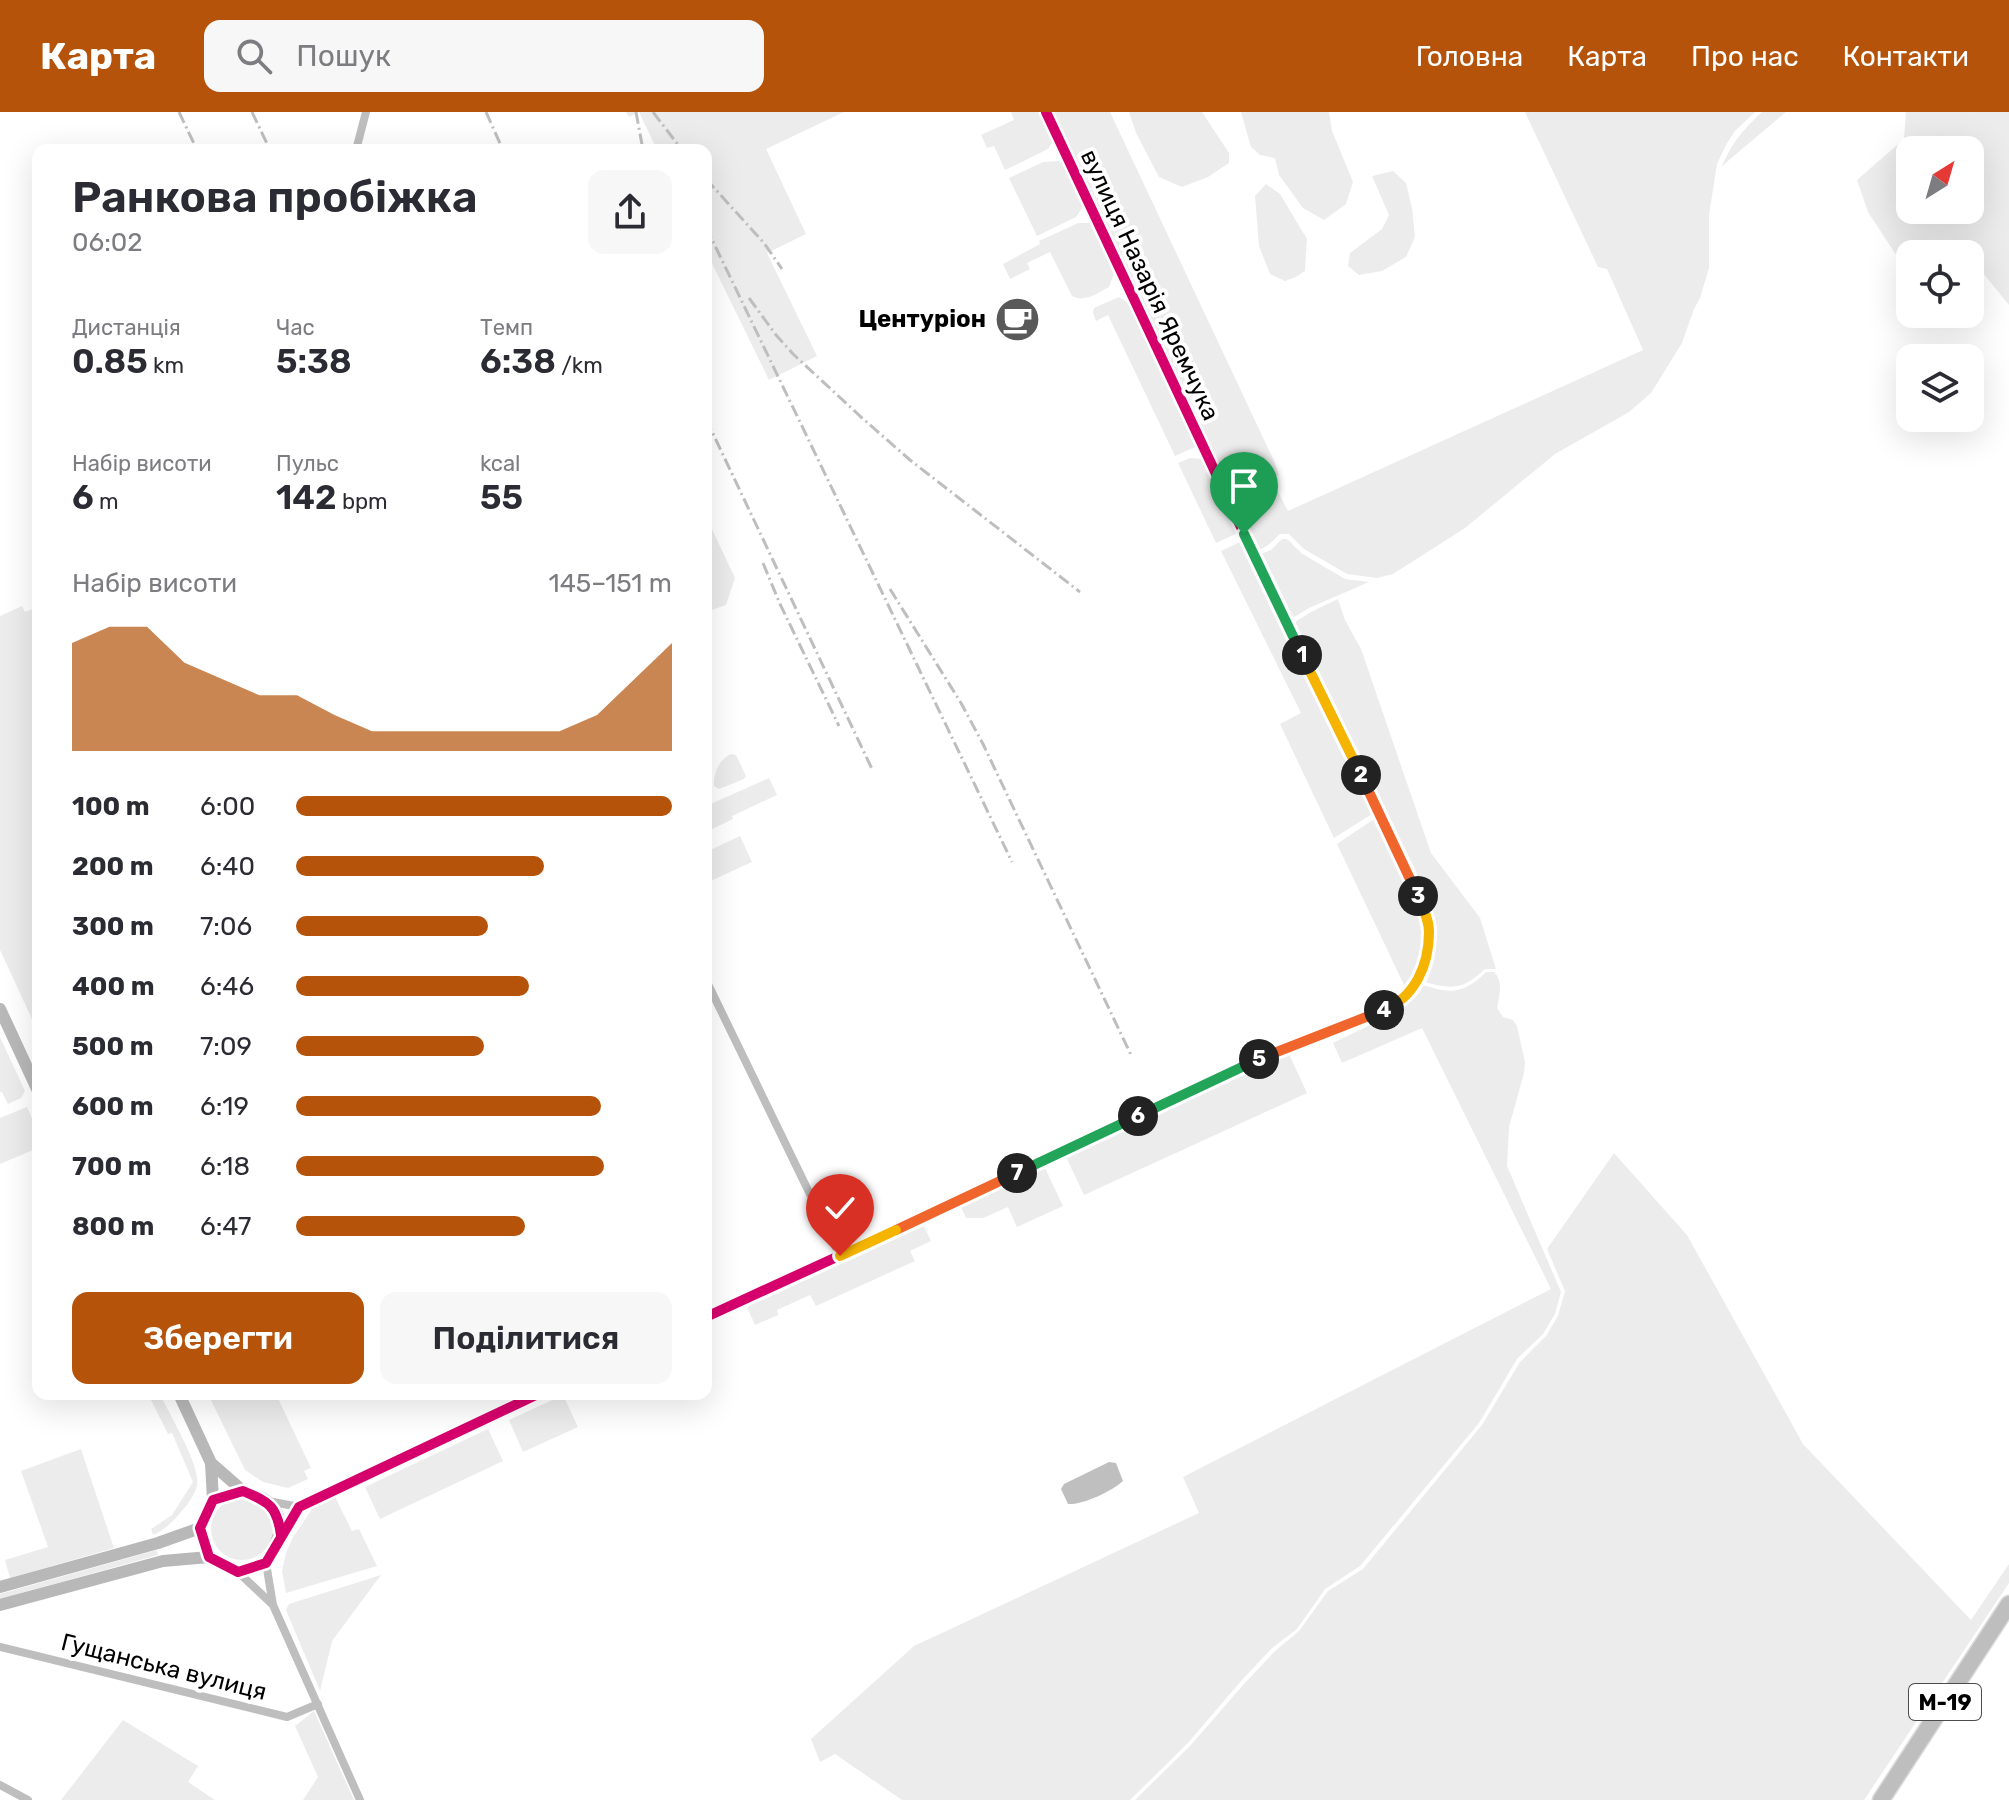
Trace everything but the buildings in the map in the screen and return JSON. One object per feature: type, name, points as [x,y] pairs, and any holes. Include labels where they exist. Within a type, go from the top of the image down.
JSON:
[{"type":"highway","name":"М-19","points":[[1881,1800],[2009,1604]]},
{"type":"street","points":[[358,144],[366,112]]},
{"type":"street","name":"вулиця Назарія Яремчука","points":[[712,1314],[1253,1061],[1391,1007],[1418,982],[1424,966],[1429,932],[1426,914],[1405,866],[1046,112]]},
{"type":"street","points":[[712,992],[840,1256]]},
{"type":"street","points":[[0,1009],[32,1078]]},
{"type":"street","points":[[182,1400],[211,1463],[213,1500],[200,1528],[209,1557]]},
{"type":"street","points":[[360,1800],[273,1605],[266,1563],[299,1507],[525,1400]]},
{"type":"street","points":[[211,1463],[243,1491],[268,1501],[299,1507]]},
{"type":"street","points":[[213,1500],[243,1491]]},
{"type":"street","points":[[268,1501],[278,1517],[281,1535]]},
{"type":"street","points":[[0,1587],[158,1543],[200,1528]]},
{"type":"street","points":[[0,1605],[163,1561],[209,1557],[238,1572],[273,1605]]},
{"type":"street","points":[[238,1572],[266,1563]]},
{"type":"street","name":"Гущанська вулиця","points":[[0,1647],[287,1717],[318,1704]]},
{"type":"street","points":[[0,1785],[28,1800]]},
{"type":"shaded area","points":[[639,112],[844,112],[766,149],[806,234],[767,253],[817,356],[769,380],[712,263],[712,144],[654,144]]},
{"type":"shaded area","points":[[1011,112],[1041,112],[1054,140],[1048,149],[1005,170],[994,146],[987,148],[981,135],[1014,120]]},
{"type":"shaded area","points":[[1052,112],[1110,112],[1274,461],[1279,475],[1272,480],[1288,511],[1643,350],[1607,269],[1598,267],[1525,112],[1755,112],[1735,131],[1717,164],[1709,215],[1709,268],[1682,343],[1651,393],[1629,412],[1555,454],[1465,528],[1393,574],[1377,578],[1347,574],[1304,549],[1289,534],[1280,534],[1259,550]]},
{"type":"shaded area","points":[[1129,112],[1202,112],[1229,153],[1229,163],[1208,177],[1182,187],[1159,177],[1136,133]]},
{"type":"shaded area","points":[[1241,112],[1329,112],[1332,131],[1353,182],[1346,204],[1324,220],[1303,208],[1279,175],[1275,158],[1260,155],[1251,147]]},
{"type":"shaded area","points":[[1762,112],[1786,112],[1722,166],[1739,136]]},
{"type":"shaded area","points":[[1906,112],[2009,112],[2009,305],[1984,274],[1984,240],[1896,240],[1896,255],[1868,212],[1857,180],[1896,146],[1896,224],[1984,224],[1984,136],[1904,136]]},
{"type":"shaded area","points":[[1059,161],[1064,164],[1084,205],[1076,217],[1037,236],[1009,178],[1043,162]]},
{"type":"shaded area","points":[[1393,171],[1406,183],[1415,237],[1406,257],[1382,271],[1359,275],[1348,266],[1350,253],[1382,229],[1389,215],[1372,176]]},
{"type":"shaded area","points":[[1266,184],[1280,194],[1307,239],[1305,271],[1285,281],[1270,274],[1259,246],[1255,196]]},
{"type":"shaded area","points":[[1078,223],[1092,223],[1115,271],[1109,287],[1086,298],[1072,296],[1050,252],[1027,263],[1030,269],[1010,279],[1003,264],[1040,244],[1039,241]]},
{"type":"shaded area","points":[[1119,297],[1129,303],[1197,446],[1175,456],[1108,315],[1096,321],[1093,313],[1094,308]]},
{"type":"shaded area","points":[[1190,458],[1204,459],[1238,533],[1216,543],[1178,463]]},
{"type":"shaded area","points":[[712,529],[735,578],[726,605],[712,610]]},
{"type":"shaded area","points":[[1282,539],[1287,539],[1301,553],[1345,579],[1369,582],[1291,619],[1261,554],[1271,550]]},
{"type":"shaded area","points":[[1242,541],[1372,814],[1334,838],[1280,724],[1301,713],[1221,551]]},
{"type":"shaded area","points":[[1338,599],[1345,620],[1361,649],[1431,853],[1480,918],[1496,969],[1485,969],[1464,984],[1450,987],[1425,982],[1435,943],[1433,918],[1293,623]]},
{"type":"shaded area","points":[[22,606],[25,612],[32,609],[32,1019],[0,950],[0,616]]},
{"type":"shaded area","points":[[731,754],[736,755],[746,776],[719,789],[714,786],[716,772],[720,763]]},
{"type":"shaded area","points":[[769,778],[777,795],[712,829],[712,803]]},
{"type":"shaded area","points":[[1374,819],[1417,912],[1423,936],[1419,963],[1405,987],[1337,844]]},
{"type":"shaded area","points":[[740,836],[752,862],[712,880],[712,849]]},
{"type":"shaded area","points":[[1486,972],[1494,972],[1499,980],[1497,1008],[1503,1017],[1513,1020],[1517,1026],[1525,1062],[1509,1127],[1507,1166],[1561,1292],[1555,1314],[1543,1334],[1517,1359],[1479,1423],[1360,1566],[1325,1589],[1297,1629],[1272,1648],[1187,1744],[1130,1800],[902,1800],[835,1754],[820,1762],[811,1739],[914,1646],[1199,1513],[1183,1477],[1551,1289],[1422,1028],[1342,1063],[1333,1043],[1404,1004],[1423,985],[1457,990],[1471,985]]},
{"type":"shaded area","points":[[0,1037],[25,1091],[21,1098],[8,1104],[0,1092]]},
{"type":"shaded area","points":[[1289,1054],[1307,1093],[1084,1195],[1066,1157]]},
{"type":"shaded area","points":[[27,1107],[32,1118],[32,1151],[0,1164],[0,1118]]},
{"type":"shaded area","points":[[1614,1153],[1687,1235],[1803,1444],[1971,1620],[2009,1564],[2009,1583],[1864,1800],[1135,1800],[1190,1746],[1275,1651],[1299,1631],[1328,1591],[1363,1569],[1482,1425],[1520,1362],[1546,1336],[1558,1316],[1565,1291],[1547,1249]]},
{"type":"shaded area","points":[[1045,1168],[1063,1206],[1017,1227],[1008,1207],[983,1218],[966,1218],[961,1207]]},
{"type":"shaded area","points":[[924,1226],[931,1241],[910,1251],[915,1261],[816,1306],[810,1295],[777,1310],[778,1315],[755,1325],[747,1307]]},
{"type":"shaded area","points":[[151,1400],[163,1400],[197,1476],[196,1489],[189,1503],[172,1522],[153,1535],[151,1529],[172,1515],[193,1482],[172,1433],[168,1434]]},
{"type":"shaded area","points":[[211,1400],[279,1400],[311,1468],[304,1471],[308,1479],[288,1488],[263,1482],[245,1470]]},
{"type":"shaded area","points":[[552,1400],[565,1400],[578,1427],[523,1452],[509,1420]]},
{"type":"shaded area","points":[[488,1429],[503,1461],[380,1519],[365,1487]]},
{"type":"shaded area","points":[[81,1449],[114,1548],[10,1578],[5,1560],[48,1547],[21,1471]]},
{"type":"shaded area","points":[[1109,1462],[1116,1463],[1123,1481],[1097,1497],[1068,1504],[1061,1489],[1064,1484]]},
{"type":"shaded area","points":[[335,1497],[352,1531],[359,1529],[377,1566],[286,1593],[282,1571],[292,1539],[312,1509]]},
{"type":"shaded area","points":[[236,1498],[248,1498],[264,1507],[271,1517],[271,1541],[264,1551],[248,1560],[236,1560],[216,1546],[211,1535],[211,1523],[225,1503]]},
{"type":"shaded area","points":[[157,1550],[158,1555],[0,1599],[0,1594]]},
{"type":"shaded area","points":[[381,1575],[332,1641],[320,1691],[286,1610],[289,1604]]},
{"type":"shaded area","points":[[314,1711],[354,1800],[303,1800],[318,1777],[295,1726]]},
{"type":"shaded area","points":[[123,1720],[198,1766],[188,1782],[215,1800],[61,1800]]},
{"type":"railway","points":[[179,112],[194,144]]},
{"type":"railway","points":[[252,112],[267,144]]},
{"type":"railway","points":[[486,112],[500,144]]},
{"type":"railway","points":[[636,112],[642,144]]},
{"type":"railway","points":[[653,112],[677,144]]},
{"type":"railway","points":[[712,186],[764,243],[782,269]]},
{"type":"railway","points":[[712,239],[1012,862]]},
{"type":"railway","points":[[749,298],[793,354],[861,417],[910,460],[1080,592]]},
{"type":"railway","points":[[712,432],[872,769]]},
{"type":"railway","points":[[763,563],[839,726]]},
{"type":"railway","points":[[890,589],[983,744],[1132,1057]]},
{"type":"cycle path","points":[[712,1314],[1253,1061],[1391,1007],[1413,989],[1425,965],[1428,929],[1416,889],[1046,112]]},
{"type":"cycle path","points":[[281,1535],[277,1517],[270,1506],[243,1491],[213,1500],[200,1528],[209,1557],[238,1572],[266,1563],[299,1507],[525,1400]]},
{"type":"place","name":"Центуріон","points":[[1017,319]]},
{"type":"route","points":[[840,1256],[1253,1061],[1391,1007],[1418,982],[1424,966],[1429,932],[1426,914],[1244,534]]}]
